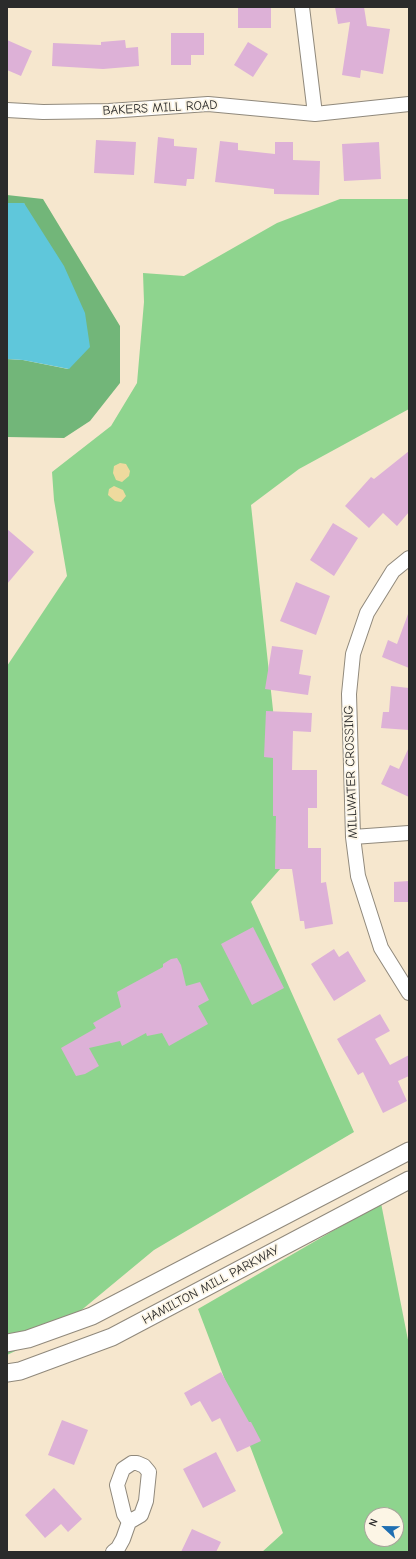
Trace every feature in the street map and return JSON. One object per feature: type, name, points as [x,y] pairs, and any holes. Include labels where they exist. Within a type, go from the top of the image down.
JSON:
[{"type":"street","points":[[302,7],[315,114]]},
{"type":"street","name":"BAKERS MILL ROAD","points":[[7,110],[43,112],[109,111],[208,104],[315,114],[409,104]]},
{"type":"street","name":"MILLWATER CROSSING","points":[[409,558],[393,571],[366,613],[352,654],[349,694],[353,837],[358,876],[381,948],[409,993]]},
{"type":"street","points":[[353,837],[409,833]]},
{"type":"street","name":"HAMILTON MILL PARKWAY","points":[[7,1343],[28,1339],[92,1316],[409,1151]]},
{"type":"street","name":"HAMILTON MILL PARKWAY","points":[[7,1373],[20,1371],[112,1338],[409,1180]]},
{"type":"street","points":[[113,1552],[118,1548],[123,1539],[129,1522]]},
{"type":"green space","points":[[7,195],[43,199],[120,326],[120,383],[90,421],[64,438],[7,437],[7,359],[23,360],[68,369],[24,203],[7,203]]},
{"type":"green space","points":[[340,199],[409,199],[409,409],[299,469],[251,505],[289,859],[251,902],[354,1132],[154,1250],[55,1332],[7,1355],[7,666],[67,576],[54,500],[52,472],[111,426],[137,383],[144,302],[143,273],[184,276],[277,223]]},
{"type":"green space","points":[[381,1203],[409,1345],[409,1552],[262,1552],[283,1533],[198,1309]]},
{"type":"sand","points":[[120,463],[126,464],[130,471],[129,476],[122,482],[116,480],[113,473],[114,466]]},
{"type":"sand","points":[[114,486],[123,490],[126,496],[121,502],[115,501],[108,495],[109,489]]},
{"type":"water","points":[[7,203],[24,203],[64,266],[85,313],[90,347],[69,369],[23,360],[7,359]]},
{"type":"building","points":[[238,7],[271,7],[271,28],[238,28]]},
{"type":"building","points":[[335,7],[364,7],[367,26],[390,29],[383,74],[361,70],[360,78],[342,75],[350,22],[338,24]]},
{"type":"building","points":[[171,33],[204,33],[204,55],[191,55],[191,65],[171,65]]},
{"type":"building","points":[[7,40],[32,51],[21,76],[7,70]]},
{"type":"building","points":[[125,40],[126,48],[138,47],[139,66],[103,69],[52,66],[53,43],[101,45],[101,42]]},
{"type":"building","points":[[248,42],[268,54],[253,77],[234,65]]},
{"type":"building","points":[[158,137],[174,139],[174,146],[197,148],[194,179],[187,179],[186,186],[154,183]]},
{"type":"building","points":[[96,140],[136,142],[134,175],[94,173]]},
{"type":"building","points":[[220,141],[238,143],[238,150],[275,154],[275,142],[293,142],[293,160],[320,161],[319,195],[274,194],[274,189],[215,182]]},
{"type":"building","points":[[379,142],[381,179],[344,181],[342,144]]},
{"type":"building","points":[[409,451],[409,512],[397,526],[383,513],[369,528],[345,506],[371,477],[374,479]]},
{"type":"building","points":[[333,523],[358,538],[334,576],[310,560]]},
{"type":"building","points":[[7,529],[34,552],[7,584]]},
{"type":"building","points":[[296,582],[330,596],[316,635],[280,621]]},
{"type":"building","points":[[408,614],[409,668],[382,657],[388,640],[397,644]]},
{"type":"building","points":[[272,646],[303,650],[299,674],[311,676],[308,695],[265,689]]},
{"type":"building","points":[[391,686],[409,688],[409,730],[381,728],[383,712],[389,712]]},
{"type":"building","points":[[266,711],[312,713],[311,732],[293,731],[292,770],[317,770],[317,808],[308,808],[308,848],[321,848],[321,883],[326,882],[333,924],[305,929],[304,921],[300,921],[292,869],[275,869],[276,816],[273,816],[273,758],[264,757]]},
{"type":"building","points":[[409,747],[409,797],[381,784],[390,765],[399,769]]},
{"type":"building","points":[[409,881],[409,902],[394,902],[394,882]]},
{"type":"building","points":[[253,927],[284,988],[252,1005],[221,944]]},
{"type":"building","points":[[334,949],[339,957],[348,951],[366,981],[334,1001],[311,964]]},
{"type":"building","points":[[177,958],[181,965],[186,986],[200,982],[209,1000],[198,1006],[208,1024],[169,1046],[162,1033],[147,1036],[146,1033],[122,1046],[120,1041],[89,1048],[99,1066],[85,1074],[76,1076],[61,1048],[96,1028],[93,1023],[121,1007],[117,992],[163,967],[163,964],[171,959]]},
{"type":"building","points":[[380,1014],[390,1031],[375,1039],[390,1065],[409,1055],[409,1076],[398,1081],[407,1101],[383,1113],[363,1072],[358,1075],[337,1039]]},
{"type":"building","points":[[221,1372],[261,1441],[237,1452],[220,1418],[212,1422],[200,1401],[191,1406],[184,1393]]},
{"type":"building","points":[[62,1420],[88,1430],[74,1465],[48,1455]]},
{"type":"building","points":[[216,1452],[236,1491],[203,1508],[183,1469]]},
{"type":"building","points":[[54,1488],[82,1519],[68,1532],[61,1524],[45,1538],[25,1515]]},
{"type":"building","points":[[192,1529],[221,1542],[216,1552],[181,1552]]}]
